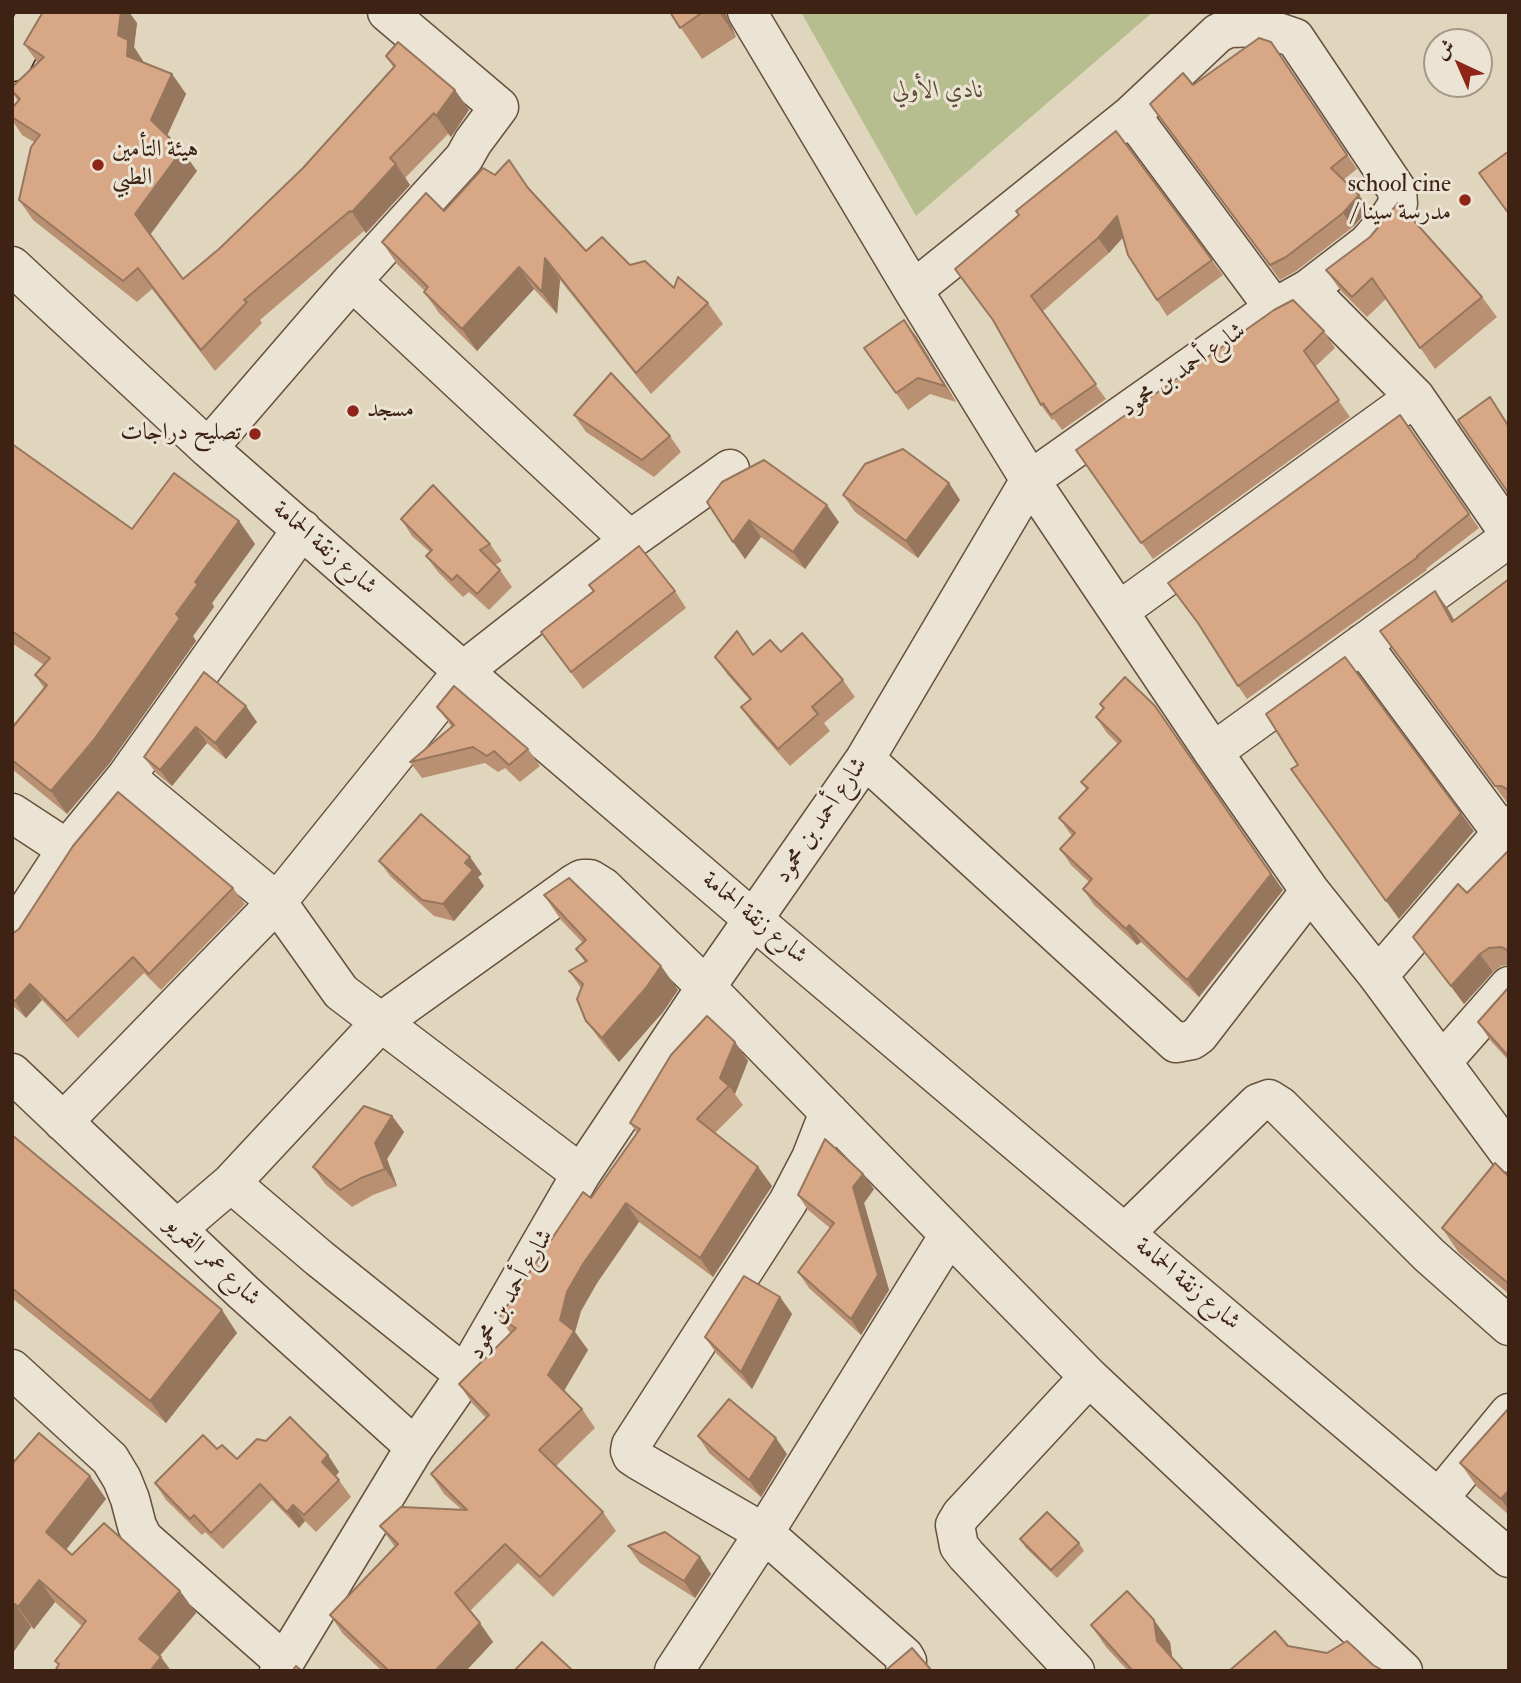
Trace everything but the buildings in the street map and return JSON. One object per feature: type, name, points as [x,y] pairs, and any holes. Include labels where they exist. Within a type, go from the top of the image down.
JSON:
[{"type":"main road","points":[[12,62],[35,13]]},
{"type":"street","points":[[208,448],[352,281],[464,158],[472,142],[499,107],[387,12]]},
{"type":"street","points":[[747,12],[1030,480],[1310,891],[1442,1062],[1503,1162]]},
{"type":"street","name":"شارع أحمد بن محمود","points":[[281,1666],[415,1447],[466,1375],[581,1174],[706,987],[866,759],[1030,480],[1274,308],[1308,289],[1368,243],[1398,204],[1397,190],[1295,38],[1263,27],[1229,28],[1218,33],[1131,115]]},
{"type":"street","points":[[913,290],[1131,115],[1274,308]]},
{"type":"street","name":"شارع زنقة الحمامة","points":[[12,266],[208,448],[463,671],[1509,1558]]},
{"type":"street","points":[[352,281],[630,540]]},
{"type":"street","points":[[1308,289],[1415,397],[1509,533]]},
{"type":"street","points":[[1119,611],[1415,397]]},
{"type":"street","points":[[63,1122],[277,902],[463,671],[630,540],[730,468]]},
{"type":"street","points":[[12,933],[67,849],[126,777],[302,529]]},
{"type":"street","points":[[1213,752],[1509,538]]},
{"type":"street","points":[[1362,644],[1506,829],[1378,976]]},
{"type":"street","points":[[866,759],[1176,1043],[1192,1040],[1199,1035],[1310,891]]},
{"type":"street","points":[[126,777],[277,902],[341,992],[581,1174]]},
{"type":"street","points":[[12,813],[67,849]]},
{"type":"street","points":[[177,1229],[231,1182],[382,1022],[582,879],[590,878],[706,987],[1089,1377],[1402,1671]]},
{"type":"street","points":[[1442,1062],[1509,986]]},
{"type":"street","name":"شارع عمر القريو","points":[[12,1073],[177,1229],[415,1447]]},
{"type":"street","points":[[1125,1233],[1258,1103],[1269,1100],[1280,1106],[1429,1255],[1509,1326]]},
{"type":"street","points":[[828,1112],[811,1158],[788,1202],[631,1445],[632,1456],[764,1533],[904,1656],[907,1661],[905,1671]]},
{"type":"street","points":[[231,1182],[319,1258],[466,1375]]},
{"type":"street","points":[[1429,1255],[1453,1226]]},
{"type":"street","points":[[674,1671],[764,1533],[949,1235]]},
{"type":"street","points":[[12,1369],[110,1459],[122,1479],[143,1538],[281,1666]]},
{"type":"street","points":[[1075,1671],[958,1546],[955,1525],[961,1515],[1089,1377]]},
{"type":"street","points":[[1439,1498],[1509,1413]]},
{"type":"green space","name":"نادي الأولي","points":[[801,12],[1153,12],[916,216]]},
{"type":"place","name":"هيئة التأمين الطبي","points":[[98,165]]},
{"type":"place","name":"school cine / مدرسة سينا","points":[[1465,200]]},
{"type":"place","name":"مسجد","points":[[353,411]]},
{"type":"place","name":"تصليح دراجات","points":[[255,434]]}]
